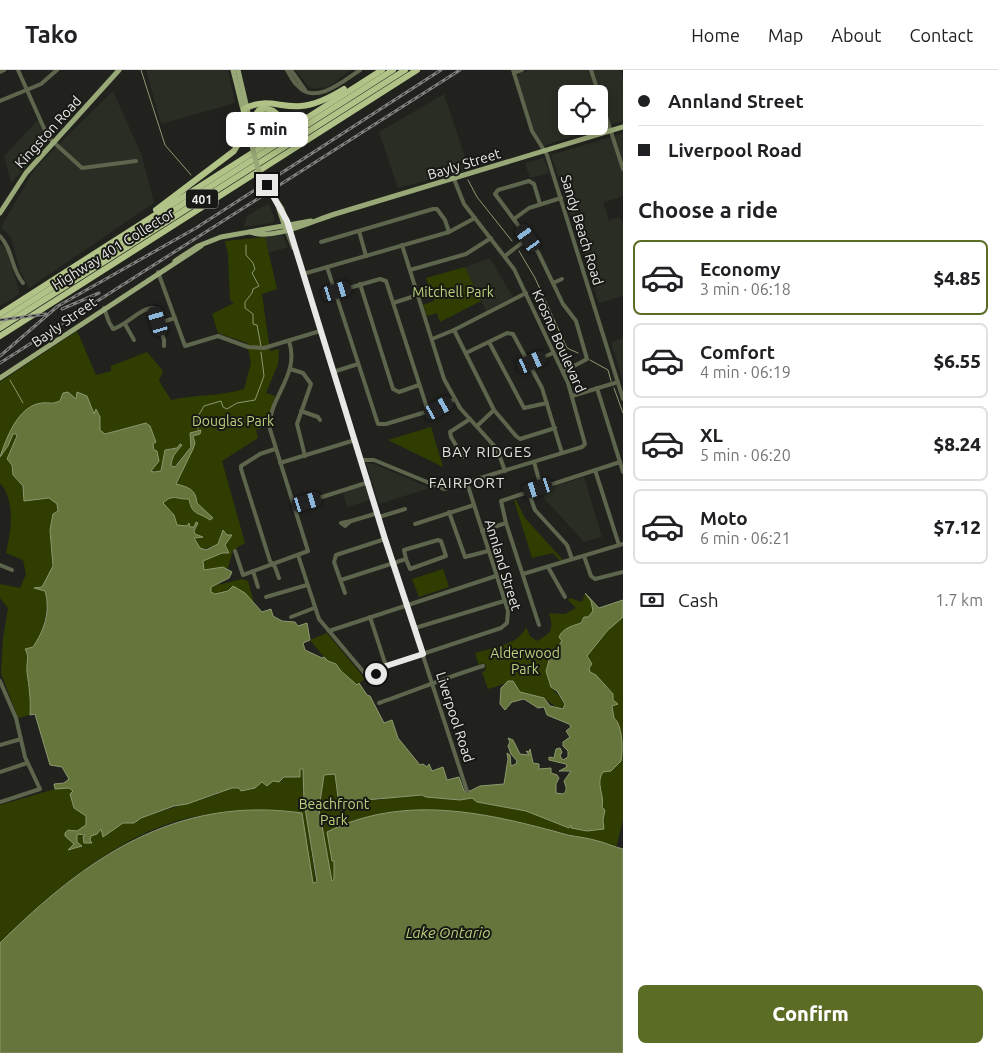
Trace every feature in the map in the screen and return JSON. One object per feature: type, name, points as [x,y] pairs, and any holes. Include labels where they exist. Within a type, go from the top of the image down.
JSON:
[{"type":"highway","points":[[125,233],[234,151],[244,130],[244,109],[268,102],[287,106],[310,105],[334,95],[381,70]]},
{"type":"highway","name":"Highway 401 Collector","points":[[0,314],[381,70]]},
{"type":"highway","name":"401","points":[[0,321],[393,70]]},
{"type":"highway","name":"401","points":[[0,328],[405,70]]},
{"type":"highway","name":"Highway 401 Collector","points":[[0,336],[417,70]]},
{"type":"highway","points":[[246,157],[277,131],[279,124],[277,114],[268,108],[259,110],[254,118],[252,132]]},
{"type":"main road","name":"Kingston Road","points":[[0,213],[19,182],[119,70]]},
{"type":"main road","name":"Liverpool Road","points":[[233,70],[254,146]]},
{"type":"main road","name":"Liverpool Road","points":[[238,70],[244,109],[252,132],[258,169],[278,204],[287,228]]},
{"type":"main road","name":"Bayly Street","points":[[0,378],[201,246],[221,237],[250,232],[256,234],[287,228],[623,127]]},
{"type":"street","points":[[0,72],[4,70]]},
{"type":"street","points":[[18,70],[43,129],[54,143],[82,168],[136,161]]},
{"type":"street","points":[[0,101],[27,88],[41,84],[57,70]]},
{"type":"street","points":[[287,70],[298,86],[318,94],[326,92],[360,70]]},
{"type":"street","points":[[292,70],[305,90]]},
{"type":"street","points":[[513,71],[522,70]]},
{"type":"street","points":[[591,70],[623,169]]},
{"type":"street","name":"Sandy Beach Road","points":[[513,71],[532,131],[545,152],[561,198],[623,399]]},
{"type":"street","name":"Krosno Boulevard","points":[[362,460],[374,460],[436,488],[450,489],[582,447],[586,440],[563,372],[526,293],[505,256],[464,204],[454,179]]},
{"type":"street","points":[[540,204],[534,184],[529,181],[498,190],[496,197],[538,252],[563,304],[576,322],[587,354],[586,360],[563,372]]},
{"type":"street","points":[[514,219],[529,208],[561,198]]},
{"type":"street","points":[[321,242],[434,209],[443,216],[449,232]]},
{"type":"street","points":[[303,274],[449,232],[475,218]]},
{"type":"street","name":"Liverpool Road","points":[[287,228],[467,791]]},
{"type":"street","points":[[359,231],[366,256]]},
{"type":"street","points":[[0,236],[9,246],[18,277],[23,283]]},
{"type":"street","points":[[410,270],[466,254],[491,238]]},
{"type":"street","points":[[505,256],[528,238]]},
{"type":"street","points":[[402,245],[444,378],[455,399],[497,449],[506,470]]},
{"type":"street","points":[[327,267],[378,424],[386,424],[428,411],[455,399]]},
{"type":"street","points":[[159,273],[185,346],[218,336],[258,349],[272,347],[320,331]]},
{"type":"street","points":[[335,292],[383,279],[393,303],[428,411]]},
{"type":"street","points":[[554,283],[562,279]]},
{"type":"street","points":[[360,284],[393,389],[399,392],[419,386]]},
{"type":"street","points":[[432,339],[454,330],[526,293]]},
{"type":"street","points":[[393,303],[418,295]]},
{"type":"street","points":[[104,308],[111,328],[116,328],[152,307],[159,323],[164,346]]},
{"type":"street","points":[[159,323],[174,318]]},
{"type":"street","points":[[125,324],[134,340]]},
{"type":"street","points":[[454,330],[494,410],[520,439],[555,428]]},
{"type":"street","points":[[466,353],[511,332],[530,363],[547,403],[562,453]]},
{"type":"street","points":[[235,551],[243,575],[306,552],[294,506],[275,449],[269,422],[290,369],[293,356],[289,341]]},
{"type":"street","points":[[489,342],[524,408],[547,403]]},
{"type":"street","points":[[530,363],[553,353]]},
{"type":"street","points":[[333,372],[358,364]]},
{"type":"street","points":[[290,369],[303,374],[311,384],[297,424],[305,456]]},
{"type":"street","points":[[572,396],[618,382]]},
{"type":"street","points":[[597,388],[623,472]]},
{"type":"street","points":[[477,426],[494,410]]},
{"type":"street","points":[[301,411],[318,416],[320,420]]},
{"type":"street","points":[[463,457],[450,432],[470,419]]},
{"type":"street","points":[[280,463],[355,440]]},
{"type":"street","points":[[275,449],[260,454],[241,466],[241,470],[270,561],[279,578]]},
{"type":"street","points":[[534,462],[541,487]]},
{"type":"street","points":[[539,625],[506,523],[501,500],[620,462]]},
{"type":"street","points":[[523,574],[621,544],[595,470]]},
{"type":"street","points":[[294,506],[369,482]]},
{"type":"street","name":"Annland Street","points":[[328,631],[367,676],[376,674],[386,666],[505,626],[509,617],[467,483]]},
{"type":"street","points":[[528,491],[535,510],[567,545],[572,560]]},
{"type":"street","points":[[416,524],[474,505]]},
{"type":"street","points":[[351,522],[405,509]]},
{"type":"street","points":[[450,512],[464,557],[488,551]]},
{"type":"street","points":[[482,531],[506,523]]},
{"type":"street","points":[[345,593],[334,562],[336,555],[385,539]]},
{"type":"street","points":[[438,540],[441,541],[446,556],[410,569],[406,559],[404,550],[438,540]]},
{"type":"street","points":[[298,555],[314,608],[328,631],[496,576]]},
{"type":"street","points":[[584,556],[591,576],[595,579],[623,572]]},
{"type":"street","points":[[341,580],[406,559]]},
{"type":"street","points":[[0,564],[12,570]]},
{"type":"street","points":[[548,567],[565,597]]},
{"type":"street","points":[[253,571],[258,588]]},
{"type":"street","points":[[266,598],[307,585]]},
{"type":"street","points":[[415,628],[504,601]]},
{"type":"street","points":[[291,617],[314,608]]},
{"type":"street","points":[[370,616],[386,666]]},
{"type":"street","points":[[378,703],[483,666]]},
{"type":"street","points":[[0,680],[16,718],[28,763],[40,790],[0,802]]},
{"type":"street","points":[[0,745],[21,739]]},
{"type":"street","points":[[0,772],[28,763]]},
{"type":"shaded area","points":[[146,70],[228,70],[235,103],[161,124]]},
{"type":"shaded area","points":[[296,70],[351,70],[328,87],[314,89],[308,86]]},
{"type":"shaded area","points":[[529,70],[588,70],[590,73],[593,70],[621,70],[623,77],[623,121],[608,126],[608,85],[558,85],[558,135],[578,135],[543,146],[533,128],[517,77],[520,73]]},
{"type":"shaded area","points":[[113,91],[142,156],[154,203],[29,288],[20,271],[11,237],[1,227],[35,168]]},
{"type":"shaded area","points":[[444,94],[469,169],[398,188],[379,132]]},
{"type":"shaded area","points":[[39,119],[48,142],[11,183],[4,156]]},
{"type":"shaded area","points":[[623,133],[623,196],[603,203],[609,220],[619,217],[623,222],[623,296],[599,303],[551,155]]},
{"type":"shaded area","points":[[544,158],[549,173],[530,178],[525,163]]},
{"type":"shaded area","points":[[269,203],[275,220],[272,223],[244,227],[247,216]]},
{"type":"shaded area","points":[[283,235],[288,247],[268,253],[265,237]]},
{"type":"shaded area","points":[[0,244],[7,251],[20,294],[0,306]]},
{"type":"shaded area","points":[[490,258],[513,297],[486,311],[465,267]]},
{"type":"shaded area","points":[[623,338],[623,381],[611,342]]},
{"type":"shaded area","points":[[366,463],[374,464],[430,488],[379,504]]},
{"type":"shaded area","points":[[584,477],[602,537],[584,542],[545,499],[541,490]]},
{"type":"shaded area","points":[[365,485],[370,500],[347,507],[343,492]]},
{"type":"green space","points":[[263,113],[269,113],[275,126],[260,140],[262,133],[258,131],[257,119]]},
{"type":"green space","name":"Douglas Park","points":[[265,237],[277,289],[262,294],[270,351],[279,349],[278,364],[266,393],[275,396],[266,426],[256,430],[258,438],[222,461],[245,543],[233,550],[228,568],[207,574],[196,564],[218,544],[192,554],[193,531],[189,526],[175,528],[152,507],[182,487],[176,484],[191,447],[173,468],[170,466],[173,453],[177,448],[170,448],[164,458],[161,471],[151,471],[153,443],[156,442],[152,431],[146,423],[118,430],[117,451],[100,430],[91,408],[70,396],[60,402],[33,406],[28,409],[19,417],[9,435],[10,440],[13,434],[18,436],[12,456],[12,463],[14,475],[23,486],[62,468],[59,561],[46,591],[48,601],[42,633],[33,647],[27,650],[30,715],[18,718],[1,673],[3,639],[8,608],[0,598],[0,584],[20,588],[26,574],[23,560],[6,553],[11,517],[8,498],[0,483],[0,382],[77,331],[96,375],[111,371],[111,366],[147,352],[163,371],[159,381],[171,400],[235,392],[244,389],[251,363],[247,343],[218,333],[212,314],[234,303],[230,300],[228,254],[225,241]]},
{"type":"green space","name":"Mitchell Park","points":[[465,267],[481,301],[440,322],[437,313],[427,316],[423,305],[434,301],[426,278]]},
{"type":"green space","points":[[431,427],[443,467],[388,440]]},
{"type":"green space","points":[[514,500],[516,500],[525,518],[563,560],[560,561],[553,553],[532,558]]},
{"type":"green space","points":[[443,569],[449,587],[419,597],[412,579]]},
{"type":"green space","points":[[242,579],[248,581],[254,603],[221,601],[203,586],[222,584]]},
{"type":"green space","name":"Alderwood Park","points":[[585,594],[591,600],[593,611],[588,617],[584,617],[579,626],[558,646],[549,662],[550,684],[565,706],[559,709],[544,698],[520,692],[513,681],[488,689],[482,672],[485,671],[486,665],[481,663],[479,666],[475,653],[511,642],[526,627],[530,636],[537,641],[549,633],[551,623],[549,613],[565,614],[576,608],[568,600],[570,598],[582,602]]},
{"type":"green space","name":"Beachfront Park","points":[[623,617],[623,820],[616,848],[599,841],[471,813],[407,810],[375,815],[343,824],[332,861],[334,861],[334,879],[331,880],[319,809],[324,775],[335,774],[338,797],[347,802],[422,795],[460,800],[472,798],[477,802],[526,811],[569,827],[572,825],[571,828],[587,831],[596,828],[596,779],[614,718],[613,712],[582,661],[604,631]]},
{"type":"green space","points":[[327,633],[365,679],[357,685],[340,671],[336,664],[328,662],[310,640]]},
{"type":"green space","points":[[300,769],[303,769],[304,802],[316,884],[313,883],[296,812],[234,812],[197,816],[169,823],[142,834],[90,865],[42,903],[0,943],[0,805],[72,786],[116,827],[123,823],[137,821],[146,816],[232,788],[263,782],[270,784],[273,781],[282,781],[284,777],[300,776]]},
{"type":"water","name":"Lake Ontario","points":[[68,392],[76,399],[77,392],[87,396],[94,414],[96,409],[100,417],[100,430],[105,434],[146,423],[150,426],[156,442],[153,444],[154,450],[157,451],[159,461],[151,471],[154,472],[161,471],[165,450],[177,448],[180,444],[182,445],[172,459],[171,466],[175,467],[191,447],[190,433],[201,430],[200,434],[193,436],[195,443],[193,449],[176,484],[193,492],[197,503],[213,518],[210,520],[196,513],[189,499],[170,498],[163,503],[174,515],[177,525],[187,526],[189,523],[190,527],[194,527],[196,522],[198,523],[194,531],[195,534],[203,537],[194,538],[200,548],[206,550],[218,544],[223,530],[227,535],[232,535],[225,545],[229,553],[222,553],[203,561],[204,570],[223,567],[232,572],[229,578],[211,587],[211,592],[215,594],[228,591],[233,586],[245,593],[262,612],[271,609],[273,616],[282,621],[295,622],[298,626],[307,623],[310,640],[303,643],[305,650],[336,664],[357,685],[359,683],[367,695],[370,696],[384,723],[392,720],[398,738],[420,765],[423,764],[427,767],[429,764],[432,771],[443,767],[447,780],[459,777],[464,791],[470,791],[480,786],[504,784],[508,759],[507,753],[510,755],[511,766],[516,764],[517,761],[511,754],[508,738],[513,740],[520,754],[529,755],[526,751],[529,752],[530,749],[533,763],[539,764],[539,769],[551,768],[551,773],[559,778],[556,784],[556,793],[565,793],[564,781],[571,771],[559,771],[567,767],[566,764],[549,760],[549,757],[554,758],[556,749],[560,748],[562,752],[560,756],[563,760],[568,757],[568,751],[563,746],[563,742],[570,737],[566,731],[571,727],[569,724],[547,715],[544,707],[538,708],[524,699],[512,702],[505,710],[500,704],[501,688],[508,681],[513,681],[520,692],[544,698],[550,706],[563,709],[565,704],[557,691],[551,687],[546,671],[550,657],[562,641],[559,637],[565,629],[581,623],[584,617],[588,617],[593,611],[591,601],[585,593],[599,608],[623,600],[623,617],[607,631],[587,656],[592,664],[589,668],[590,672],[596,675],[613,694],[613,700],[618,704],[612,706],[614,718],[619,726],[622,738],[621,761],[611,771],[603,772],[600,780],[602,807],[605,810],[604,829],[587,831],[571,828],[571,825],[569,828],[526,811],[477,802],[472,798],[460,800],[422,795],[343,802],[338,797],[335,774],[324,775],[319,809],[332,881],[334,879],[334,861],[332,861],[327,832],[356,820],[386,813],[416,810],[477,814],[594,840],[623,849],[623,1053],[0,1053],[0,943],[32,912],[66,884],[100,860],[136,839],[173,824],[213,814],[256,810],[302,813],[313,883],[317,882],[304,802],[303,769],[300,769],[300,777],[284,777],[279,782],[273,781],[267,786],[262,782],[255,788],[241,791],[239,788],[232,788],[187,804],[174,806],[141,818],[134,823],[123,823],[103,837],[101,829],[97,834],[91,836],[90,840],[92,843],[84,843],[83,837],[85,835],[77,834],[77,842],[82,846],[68,850],[74,844],[65,836],[65,833],[68,830],[77,831],[86,825],[86,816],[74,808],[70,794],[73,791],[69,788],[55,789],[54,784],[64,783],[69,779],[62,767],[50,765],[35,714],[30,715],[28,657],[25,649],[33,647],[40,634],[47,613],[45,591],[34,588],[42,587],[53,566],[50,530],[53,514],[58,511],[57,504],[49,498],[24,501],[23,486],[13,475],[12,465],[7,459],[17,436],[16,434],[13,434],[8,446],[0,457],[14,424],[26,410],[34,405],[60,401],[63,393]]},
{"type":"waterway","points":[[141,70],[165,145],[191,175]]},
{"type":"waterway","points":[[468,180],[477,197],[512,241]]},
{"type":"waterway","points":[[246,245],[246,255],[253,263],[255,269],[252,273],[259,286],[253,289],[245,302],[245,308],[253,314],[253,324],[257,325],[261,346]]},
{"type":"waterway","points":[[519,251],[535,278],[567,348],[578,353]]},
{"type":"waterway","points":[[198,429],[197,418],[204,406],[221,401],[223,407],[227,409],[237,403],[255,400],[264,376],[261,352]]},
{"type":"waterway","points":[[590,360],[608,370],[611,381]]},
{"type":"waterway","points":[[10,380],[23,403]]},
{"type":"waterway","points":[[614,388],[623,413]]},
{"type":"railway","points":[[0,356],[58,306],[196,228],[441,70]]},
{"type":"railway","points":[[0,363],[460,70]]},
{"type":"railway","points":[[62,309],[99,293]]},
{"type":"railway","points":[[0,320],[46,314]]},
{"type":"district","name":"BAY RIDGES","points":[[487,451]]},
{"type":"district","name":"FAIRPORT","points":[[467,482]]},
{"type":"route","points":[[267,185],[287,221],[294,250],[423,654],[386,666],[376,674]]}]
